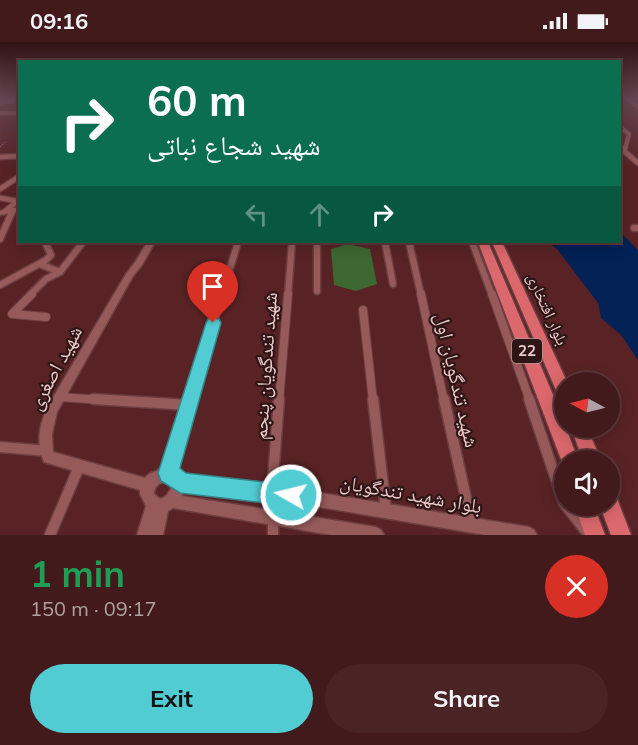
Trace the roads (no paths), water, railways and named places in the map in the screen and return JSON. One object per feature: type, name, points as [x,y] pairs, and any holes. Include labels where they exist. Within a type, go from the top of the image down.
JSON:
[{"type":"highway","name":"بلوار افتخاری","points":[[483,243],[565,450]]},
{"type":"highway","name":"بلوار افتخاری","points":[[497,243],[555,372]]},
{"type":"highway","points":[[588,516],[595,535]]},
{"type":"highway","points":[[614,516],[621,535]]},
{"type":"street","points":[[621,128],[629,134],[624,151],[638,164]]},
{"type":"street","points":[[0,157],[18,156]]},
{"type":"street","points":[[2,187],[18,177]]},
{"type":"street","points":[[0,198],[17,205]]},
{"type":"street","points":[[2,212],[17,205]]},
{"type":"street","points":[[0,238],[17,205]]},
{"type":"street","points":[[0,285],[19,273],[42,265],[51,255],[45,243]]},
{"type":"street","points":[[46,317],[12,314],[46,279],[60,272],[82,243]]},
{"type":"street","name":"شهید اصغری","points":[[130,274],[133,262],[144,243]]},
{"type":"street","name":"شهید اصغری","points":[[47,451],[44,444],[46,428],[59,397],[150,243]]},
{"type":"street","points":[[168,473],[238,243]]},
{"type":"street","name":"شهید تندگویان پنجم","points":[[272,492],[292,243]]},
{"type":"street","points":[[317,243],[317,291]]},
{"type":"street","points":[[385,243],[393,284]]},
{"type":"street","name":"شهید تندگویان اول","points":[[409,243],[472,525]]},
{"type":"street","points":[[472,243],[514,353],[554,471]]},
{"type":"street","points":[[42,265],[60,272]]},
{"type":"street","points":[[363,310],[386,510]]},
{"type":"street","points":[[59,397],[189,405]]},
{"type":"street","points":[[0,447],[47,451],[49,456],[79,467],[149,486]]},
{"type":"street","points":[[50,535],[79,467]]},
{"type":"street","points":[[145,535],[163,505],[178,491],[180,483],[175,476],[168,473],[154,479],[149,486],[146,495],[148,502],[163,505],[194,505],[376,535]]},
{"type":"street","name":"بلوار شهید تندگویان","points":[[180,483],[272,492],[529,535]]},
{"type":"street","points":[[194,505],[190,498],[191,494],[200,485]]},
{"type":"street","points":[[155,535],[163,505]]},
{"type":"street","points":[[574,516],[589,535]]},
{"type":"street","points":[[273,518],[273,535]]},
{"type":"water","points":[[621,233],[638,250],[638,360],[621,335],[601,318],[598,303],[557,249],[549,243],[621,243]]}]
